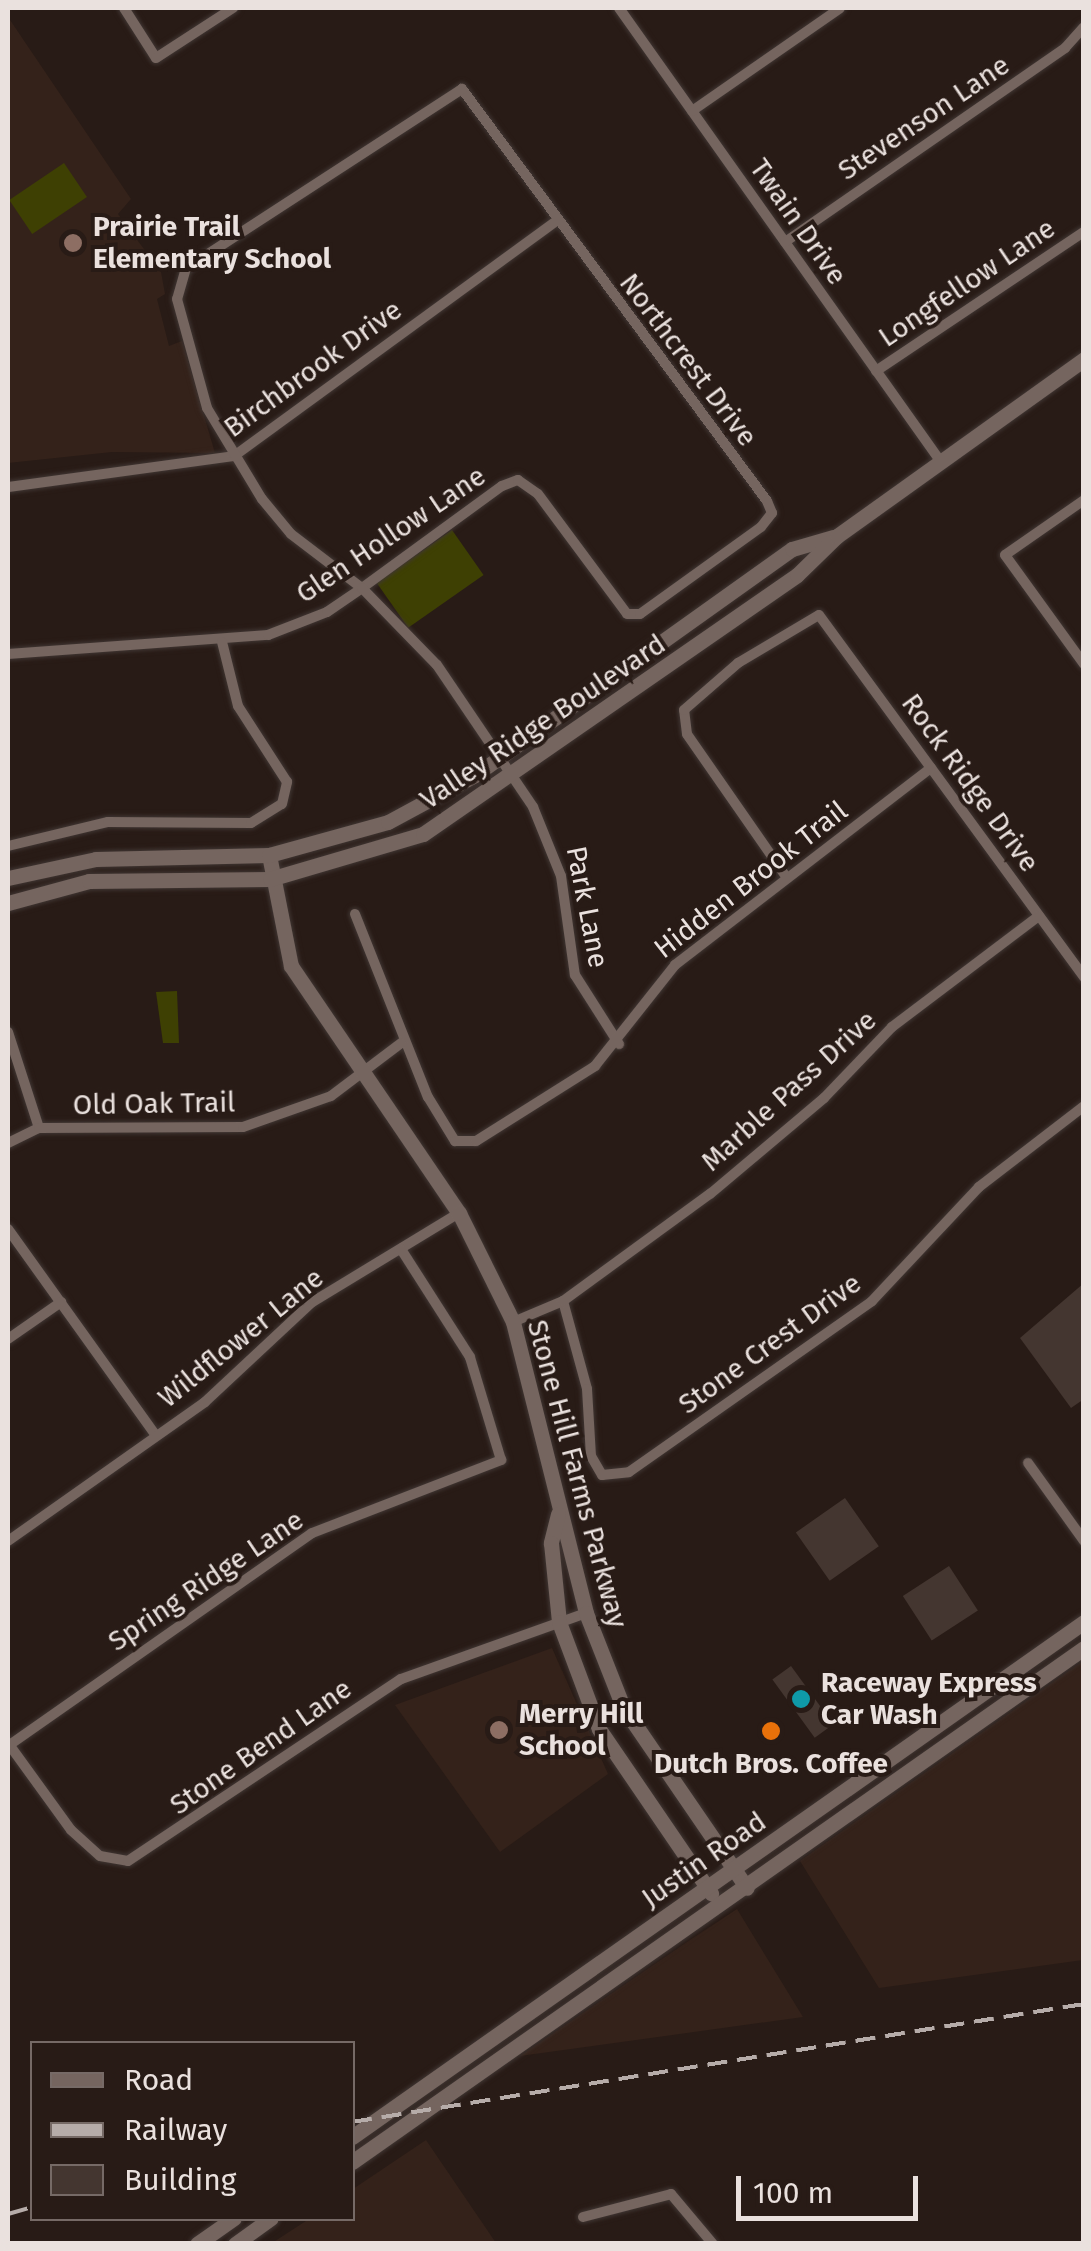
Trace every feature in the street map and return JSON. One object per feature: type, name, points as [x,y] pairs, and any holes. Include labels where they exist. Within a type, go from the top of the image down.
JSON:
[{"type":"main road","name":"Valley Ridge Boulevard","points":[[8,903],[90,882],[270,878],[398,846],[514,777],[798,575],[837,536],[1084,359]]},
{"type":"main road","name":"Valley Ridge Boulevard","points":[[8,878],[96,859],[269,855],[388,822],[502,756],[792,549],[837,536]]},
{"type":"main road","name":"Stone Hill Farms Parkway","points":[[269,855],[270,878],[291,966],[459,1213],[512,1322],[586,1613],[640,1738],[748,1888]]},
{"type":"main road","points":[[559,1510],[551,1543],[559,1622],[614,1757],[721,1906]]},
{"type":"main road","name":"Justin Road","points":[[355,2134],[1084,1622]]},
{"type":"main road","name":"Justin Road","points":[[355,2160],[748,1888],[1084,1648]]},
{"type":"main road","points":[[938,1727],[949,1743]]},
{"type":"main road","points":[[614,1757],[640,1738]]},
{"type":"main road","points":[[198,2244],[230,2221]]},
{"type":"main road","points":[[235,2244],[267,2221]]},
{"type":"street","points":[[124,8],[156,58],[234,8]]},
{"type":"street","name":"Twain Drive","points":[[619,8],[941,462]]},
{"type":"street","points":[[692,111],[840,8]]},
{"type":"street","name":"Stevenson Lane","points":[[785,242],[1065,48],[1084,27]]},
{"type":"street","name":"Northcrest Drive","points":[[178,279],[462,89],[772,513],[640,614],[627,614],[585,559]]},
{"type":"street","name":"Birchbrook Drive","points":[[8,487],[234,456],[556,221]]},
{"type":"street","name":"Longfellow Lane","points":[[876,371],[1084,232]]},
{"type":"street","name":"Park Lane","points":[[178,279],[207,408],[234,456],[291,534],[362,588],[437,665],[502,756],[550,838],[575,975],[619,1044]]},
{"type":"street","name":"Glen Hollow Lane","points":[[8,654],[179,638],[222,642],[298,624],[362,588],[518,480],[538,494],[585,559]]},
{"type":"street","points":[[1084,500],[1006,555],[1084,664]]},
{"type":"street","name":"Rock Ridge Drive","points":[[788,878],[687,734],[684,710],[738,662],[820,615],[1084,977]]},
{"type":"street","points":[[8,846],[108,822],[251,824],[282,804],[287,782],[238,706],[222,642]]},
{"type":"street","name":"Hidden Brook Trail","points":[[401,1043],[455,1141],[468,1143],[554,1094],[619,1044],[659,980],[932,768]]},
{"type":"street","points":[[355,914],[401,1043]]},
{"type":"street","name":"Marble Pass Drive","points":[[512,1322],[564,1302],[768,1147],[892,1026],[1039,916]]},
{"type":"street","points":[[8,1032],[39,1128]]},
{"type":"street","name":"Old Oak Trail","points":[[8,1143],[39,1128],[243,1127],[312,1106],[401,1043]]},
{"type":"street","name":"Stone Crest Drive","points":[[564,1302],[587,1389],[591,1456],[602,1475],[629,1472],[872,1301],[979,1188],[1084,1106]]},
{"type":"street","name":"Wildflower Lane","points":[[8,1540],[204,1402],[311,1303],[459,1213]]},
{"type":"street","points":[[8,1228],[155,1434]]},
{"type":"street","name":"Spring Ridge Lane","points":[[8,1745],[312,1533],[501,1460],[470,1357],[400,1249]]},
{"type":"street","points":[[8,1340],[61,1302]]},
{"type":"street","points":[[1028,1463],[1084,1541]]},
{"type":"street","name":"Stone Bend Lane","points":[[8,1745],[71,1830],[100,1856],[128,1861],[401,1679],[586,1613]]},
{"type":"street","points":[[584,2216],[670,2194],[713,2244]]},
{"type":"shaded area","name":"Prairie Trail Elementary School","points":[[8,17],[131,199],[118,214],[161,272],[165,294],[157,299],[169,346],[182,341],[215,453],[112,452],[8,463]]},
{"type":"shaded area","points":[[64,163],[87,197],[32,234],[9,200]]},
{"type":"shaded area","points":[[452,530],[484,575],[408,628],[377,583]]},
{"type":"shaded area","points":[[177,991],[179,1043],[163,1043],[156,992]]},
{"type":"shaded area","name":"Merry Hill School","points":[[552,1648],[608,1774],[500,1852],[395,1705]]},
{"type":"shaded area","points":[[1083,1661],[1083,1960],[879,1988],[800,1861]]},
{"type":"shaded area","points":[[737,1909],[803,2017],[520,2056],[690,1940]]},
{"type":"shaded area","points":[[426,2140],[496,2243],[272,2243],[306,2221],[355,2221],[355,2188]]},
{"type":"building","points":[[1084,1283],[1084,1399],[1071,1408],[1020,1338]]},
{"type":"building","points":[[845,1498],[879,1546],[830,1581],[796,1532]]},
{"type":"building","points":[[949,1566],[978,1610],[932,1640],[903,1596]]},
{"type":"building","name":"Raceway Express Car Wash","points":[[791,1666],[833,1724],[815,1738],[772,1680]]},
{"type":"railway","points":[[355,2122],[1084,2004]]},
{"type":"railway","points":[[8,2214],[30,2208]]},
{"type":"place","name":"Prairie Trail Elementary School","points":[[73,243]]},
{"type":"place","name":"Raceway Express Car Wash","points":[[801,1699]]},
{"type":"place","name":"Merry Hill School","points":[[499,1730]]},
{"type":"place","name":"Dutch Bros. Coffee","points":[[771,1731]]}]
